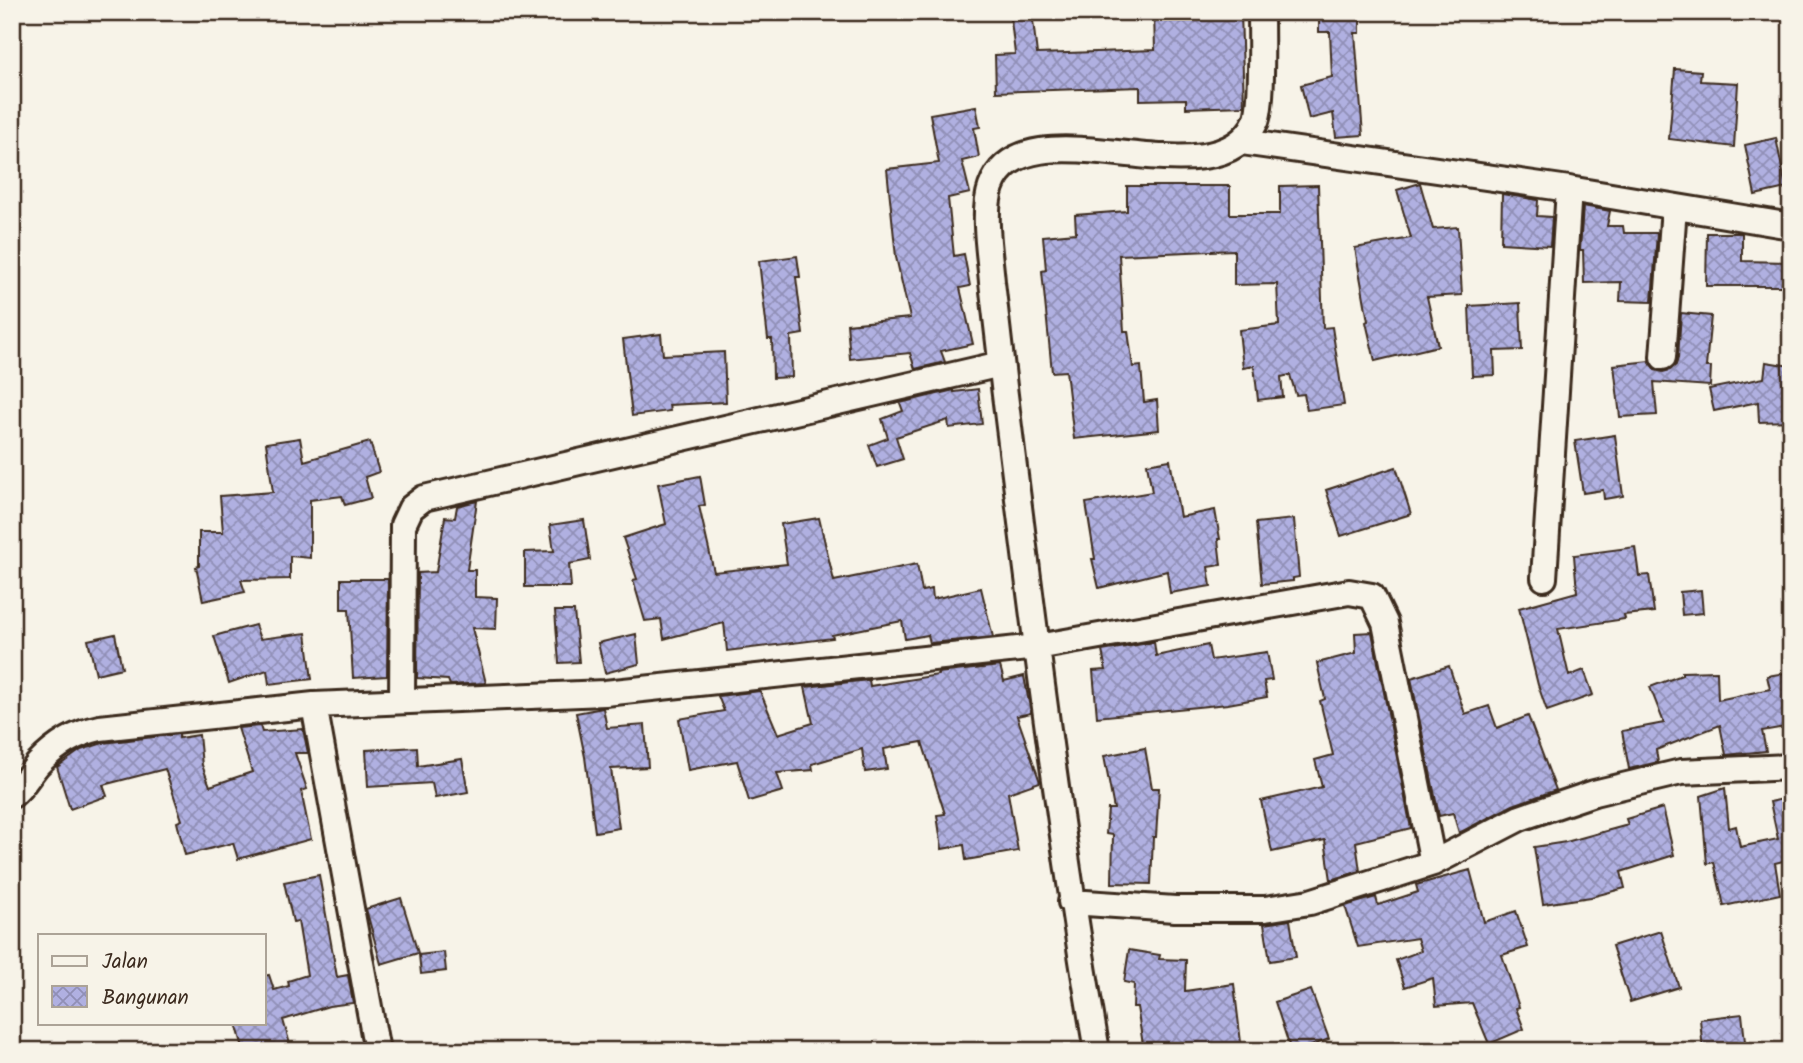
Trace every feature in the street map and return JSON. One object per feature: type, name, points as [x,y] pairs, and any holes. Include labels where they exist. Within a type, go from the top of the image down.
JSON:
[{"type":"street","points":[[1097,1051],[1072,902],[1001,364],[987,228],[991,187],[1004,166],[1018,156],[1042,150],[1180,157],[1216,155],[1242,142],[1257,119],[1261,12]]},
{"type":"street","points":[[1242,142],[1569,189],[1791,226]]},
{"type":"street","points":[[1544,578],[1569,189]]},
{"type":"street","points":[[1663,357],[1674,207]]},
{"type":"street","points":[[402,701],[403,525],[411,508],[424,498],[1001,364]]},
{"type":"street","points":[[12,795],[48,755],[82,732],[100,728],[314,705],[605,693],[1037,647],[1349,592],[1372,596],[1385,622],[1433,863]]},
{"type":"street","points":[[314,705],[377,1051]]},
{"type":"street","points":[[1072,902],[1175,909],[1265,909],[1310,902],[1433,863],[1520,818],[1594,793],[1681,772],[1791,767]]},
{"type":"building","points":[[1010,12],[1032,12],[1037,54],[1155,50],[1154,12],[1241,12],[1244,106],[1186,108],[1186,99],[1140,100],[1140,87],[996,92],[995,55],[1015,54]]},
{"type":"building","points":[[1319,12],[1360,12],[1360,33],[1355,33],[1363,135],[1336,137],[1333,113],[1309,119],[1301,85],[1332,77],[1330,32],[1319,32]]},
{"type":"building","points":[[1675,69],[1701,71],[1700,81],[1738,83],[1734,147],[1669,139]]},
{"type":"building","points":[[976,106],[980,127],[974,128],[979,157],[962,161],[970,193],[948,198],[954,256],[964,254],[970,286],[960,288],[973,344],[941,351],[945,362],[915,369],[910,353],[850,359],[847,324],[910,318],[896,257],[887,169],[939,163],[930,114]]},
{"type":"building","points":[[1776,138],[1786,188],[1755,195],[1745,145]]},
{"type":"building","points":[[1420,183],[1433,229],[1458,227],[1462,295],[1427,297],[1438,346],[1375,361],[1355,248],[1411,238],[1397,190]]},
{"type":"building","points":[[1318,185],[1323,328],[1332,327],[1344,405],[1307,410],[1304,394],[1296,395],[1290,375],[1281,377],[1283,397],[1258,400],[1254,366],[1243,368],[1239,330],[1279,325],[1277,284],[1234,285],[1234,250],[1119,255],[1124,331],[1128,331],[1133,367],[1141,366],[1144,402],[1157,400],[1159,430],[1074,439],[1066,371],[1052,372],[1042,271],[1046,270],[1043,236],[1076,233],[1075,215],[1127,211],[1127,186],[1230,186],[1230,214],[1280,214],[1280,186]]},
{"type":"building","points":[[1502,194],[1538,200],[1537,216],[1552,217],[1550,246],[1501,243]]},
{"type":"building","points":[[1583,206],[1610,211],[1607,226],[1623,226],[1624,233],[1657,233],[1652,302],[1620,301],[1621,282],[1584,283],[1583,250],[1580,250]]},
{"type":"building","points":[[1707,233],[1742,233],[1742,261],[1791,262],[1791,286],[1706,286]]},
{"type":"building","points":[[797,256],[800,277],[796,277],[803,334],[791,336],[792,377],[773,378],[772,339],[768,339],[759,261]]},
{"type":"building","points":[[1520,303],[1522,350],[1494,351],[1495,375],[1472,376],[1469,306]]},
{"type":"building","points":[[1681,313],[1711,316],[1706,367],[1711,367],[1710,386],[1654,382],[1657,415],[1620,417],[1614,365],[1649,361],[1655,370],[1670,370],[1676,365],[1678,358]]},
{"type":"building","points":[[661,334],[663,355],[724,352],[726,402],[669,405],[670,411],[632,416],[623,339]]},
{"type":"building","points":[[1766,362],[1791,366],[1791,421],[1759,422],[1758,402],[1714,411],[1709,389],[1764,378]]},
{"type":"building","points":[[978,389],[982,424],[949,428],[948,420],[896,437],[903,459],[877,467],[869,445],[888,438],[882,419],[903,411],[900,403],[954,390]]},
{"type":"building","points":[[1615,435],[1623,496],[1604,499],[1603,490],[1583,493],[1575,441]]},
{"type":"building","points":[[300,438],[304,461],[370,442],[379,472],[365,477],[371,498],[345,505],[342,496],[310,500],[310,558],[290,556],[290,579],[241,580],[245,592],[203,601],[196,567],[199,566],[199,532],[223,532],[220,496],[273,492],[266,443]]},
{"type":"building","points":[[1170,460],[1180,517],[1215,510],[1221,565],[1208,567],[1211,586],[1170,593],[1167,571],[1099,588],[1092,559],[1095,559],[1086,503],[1152,492],[1147,464]]},
{"type":"building","points":[[1396,467],[1411,514],[1341,536],[1326,490]]},
{"type":"building","points":[[700,476],[705,505],[699,506],[714,572],[787,564],[781,524],[819,518],[834,581],[917,564],[922,591],[932,589],[933,599],[981,588],[993,637],[930,643],[928,635],[905,639],[902,621],[832,635],[833,638],[727,651],[724,623],[664,639],[661,619],[645,621],[633,580],[637,579],[623,538],[666,524],[658,484]]},
{"type":"building","points":[[477,501],[467,570],[475,570],[475,597],[497,598],[496,629],[472,628],[486,683],[450,685],[448,680],[417,678],[418,573],[436,572],[445,517],[455,518],[457,506]]},
{"type":"building","points":[[1294,519],[1299,577],[1293,578],[1293,581],[1262,584],[1256,523]]},
{"type":"building","points":[[584,520],[590,560],[569,564],[571,587],[525,587],[525,552],[554,551],[550,525]]},
{"type":"building","points":[[1635,547],[1639,576],[1649,575],[1654,612],[1624,615],[1625,619],[1558,629],[1569,676],[1584,670],[1593,695],[1547,711],[1519,608],[1577,592],[1574,555]]},
{"type":"building","points":[[341,579],[388,579],[387,676],[353,678],[349,609],[341,609]]},
{"type":"building","points":[[1701,590],[1703,613],[1682,615],[1680,592]]},
{"type":"building","points":[[555,611],[574,611],[579,662],[559,663]]},
{"type":"building","points":[[255,625],[260,639],[306,633],[312,679],[269,684],[267,670],[229,683],[214,636]]},
{"type":"building","points":[[1372,632],[1411,828],[1356,842],[1360,871],[1331,880],[1325,840],[1272,852],[1261,801],[1322,787],[1315,760],[1333,755],[1320,701],[1325,699],[1317,663],[1356,653],[1355,633]]},
{"type":"building","points":[[115,634],[122,668],[96,674],[88,640]]},
{"type":"building","points":[[636,634],[639,664],[605,673],[598,643]]},
{"type":"building","points":[[1154,642],[1156,656],[1208,645],[1211,660],[1267,652],[1272,680],[1264,681],[1267,697],[1228,704],[1097,717],[1093,671],[1106,670],[1102,651]]},
{"type":"building","points":[[1000,666],[1004,681],[1024,676],[1031,713],[1017,716],[1040,782],[1008,793],[1018,851],[966,860],[964,845],[942,849],[937,815],[945,814],[922,742],[884,749],[887,769],[865,772],[862,749],[812,764],[813,770],[777,773],[783,791],[749,801],[737,761],[688,770],[679,719],[724,711],[718,696],[760,691],[778,734],[813,723],[805,687],[869,680],[870,686],[938,673]]},
{"type":"building","points":[[1449,666],[1465,714],[1489,706],[1497,728],[1528,716],[1556,790],[1513,805],[1459,833],[1453,813],[1439,816],[1411,678]]},
{"type":"building","points":[[1717,671],[1718,700],[1770,689],[1767,676],[1791,672],[1791,726],[1762,731],[1766,751],[1726,755],[1720,725],[1656,750],[1658,762],[1629,769],[1622,731],[1664,723],[1650,687],[1682,675],[1682,672]]},
{"type":"building","points":[[603,708],[607,728],[645,725],[648,767],[611,769],[619,828],[595,832],[576,713]]},
{"type":"building","points":[[260,726],[262,732],[303,729],[308,753],[295,753],[307,789],[301,791],[311,839],[238,859],[233,843],[185,855],[177,822],[182,820],[165,769],[103,785],[107,796],[70,809],[57,767],[81,750],[103,743],[179,734],[179,738],[199,735],[202,765],[210,786],[252,772],[238,728]]},
{"type":"building","points":[[417,747],[418,766],[462,759],[468,792],[435,798],[432,783],[368,787],[366,750]]},
{"type":"building","points":[[1145,748],[1152,788],[1159,788],[1151,884],[1112,883],[1113,835],[1106,834],[1108,809],[1114,809],[1104,756]]},
{"type":"building","points":[[1725,788],[1729,828],[1736,826],[1740,847],[1778,839],[1770,802],[1791,797],[1791,859],[1775,863],[1780,894],[1724,906],[1714,862],[1707,864],[1701,796]]},
{"type":"building","points":[[1663,808],[1674,855],[1621,872],[1625,888],[1591,897],[1543,904],[1534,847],[1566,842],[1628,825],[1626,819]]},
{"type":"building","points":[[1470,870],[1484,922],[1516,911],[1528,947],[1502,955],[1524,1029],[1489,1044],[1472,1003],[1436,1006],[1433,978],[1405,987],[1396,960],[1421,951],[1417,938],[1358,947],[1345,906],[1376,897],[1378,905],[1418,892],[1416,885]]},
{"type":"building","points":[[319,875],[337,977],[348,975],[353,1003],[329,1006],[283,1020],[292,1051],[244,1051],[236,1024],[266,1024],[266,976],[269,975],[274,990],[289,986],[288,981],[307,975],[298,921],[293,922],[284,882]]},
{"type":"building","points":[[401,898],[418,953],[381,964],[366,909]]},
{"type":"building","points":[[1290,920],[1296,957],[1270,961],[1264,924]]},
{"type":"building","points":[[1661,931],[1679,987],[1630,1002],[1612,946]]},
{"type":"building","points":[[1129,950],[1160,955],[1159,959],[1186,960],[1185,991],[1234,984],[1242,1051],[1144,1051],[1137,1007],[1133,1007],[1134,984],[1124,982]]},
{"type":"building","points":[[444,952],[446,971],[421,974],[419,955]]},
{"type":"building","points":[[1311,990],[1329,1039],[1298,1051],[1291,1051],[1275,1002]]},
{"type":"building","points":[[1742,1014],[1746,1051],[1703,1051],[1700,1019]]}]
